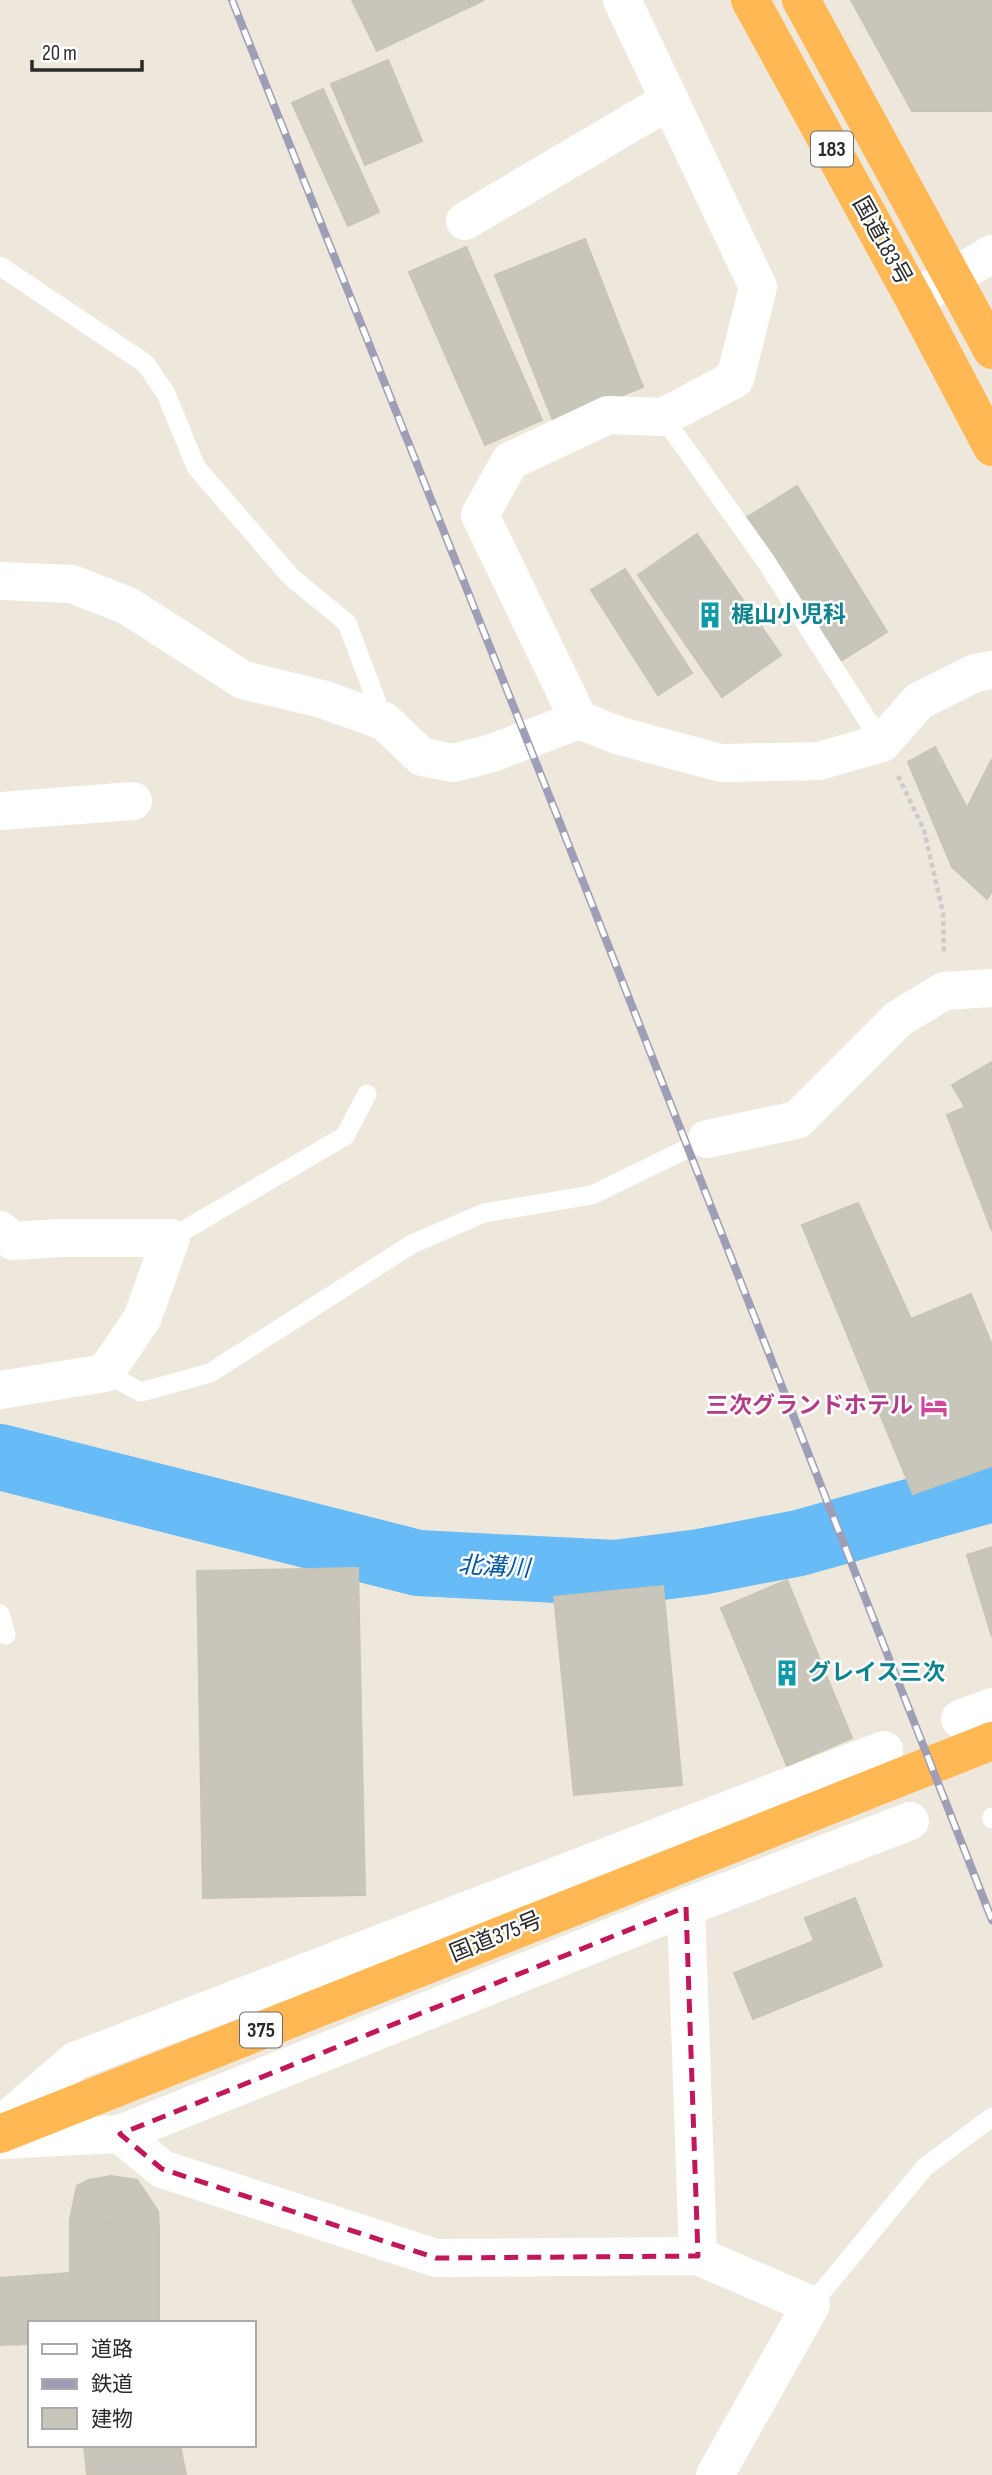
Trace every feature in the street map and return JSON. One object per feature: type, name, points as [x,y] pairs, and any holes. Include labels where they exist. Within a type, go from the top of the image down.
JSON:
[{"type":"highway","name":"国道183号","points":[[750,0],[992,447]]},
{"type":"highway","name":"国道183号","points":[[802,0],[992,350]]},
{"type":"highway","name":"国道375号","points":[[0,2134],[992,1741]]},
{"type":"street","points":[[572,722],[481,515],[510,461],[608,415],[663,417],[735,379],[758,287],[622,0]]},
{"type":"street","points":[[465,222],[670,100]]},
{"type":"street","points":[[914,299],[992,254]]},
{"type":"street","points":[[0,582],[72,584],[128,606],[243,680],[322,699],[384,721],[422,757],[453,763],[489,754],[572,722],[721,763],[819,761],[882,743],[919,701],[975,673],[992,670]]},
{"type":"street","points":[[0,811],[133,802]]},
{"type":"street","points":[[707,1139],[797,1121],[898,1019],[944,990],[992,989]]},
{"type":"street","points":[[0,1230],[13,1241],[60,1238],[172,1238],[142,1320],[105,1373],[0,1390]]},
{"type":"street","points":[[0,2126],[75,2061],[884,1749]]},
{"type":"street","points":[[0,2140],[120,2134],[685,1907],[793,1852],[911,1821]]},
{"type":"street","points":[[685,1907],[698,2256]]},
{"type":"street","points":[[120,2134],[162,2169],[436,2258],[698,2256],[811,2305],[715,2475]]},
{"type":"lane","points":[[0,266],[146,364],[166,394],[196,467],[291,577],[347,622],[384,721]]},
{"type":"lane","points":[[663,417],[765,560],[882,743]]},
{"type":"lane","points":[[172,1238],[345,1136],[367,1094]]},
{"type":"lane","points":[[105,1373],[141,1392],[210,1373],[412,1244],[484,1213],[592,1195],[707,1139]]},
{"type":"lane","points":[[0,1614],[6,1635]]},
{"type":"lane","points":[[770,1793],[793,1852]]},
{"type":"lane","points":[[811,2305],[925,2167],[992,2117]]},
{"type":"path","points":[[882,743],[924,830],[943,913],[944,990]]},
{"type":"highlighted area","points":[[686,1907],[698,2256],[436,2258],[162,2169],[120,2134]]},
{"type":"building","points":[[352,0],[484,0],[377,51]]},
{"type":"building","points":[[851,0],[992,0],[992,111],[912,111]]},
{"type":"building","points":[[388,60],[422,141],[365,165],[331,84]]},
{"type":"building","points":[[323,89],[379,212],[348,226],[292,103]]},
{"type":"building","points":[[585,239],[643,387],[554,423],[495,275]]},
{"type":"building","points":[[466,247],[542,420],[485,445],[409,272]]},
{"type":"building","points":[[797,486],[887,632],[831,667],[741,521]]},
{"type":"building","name":"梶山小児科","points":[[697,534],[781,655],[722,697],[638,575]]},
{"type":"building","points":[[625,569],[692,673],[658,695],[591,590]]},
{"type":"building","points":[[935,747],[967,808],[992,759],[992,891],[987,899],[952,867],[908,762]]},
{"type":"building","points":[[992,1062],[992,1231],[947,1115],[965,1107],[952,1085]]},
{"type":"building","name":"三次グランドホテル","points":[[858,1203],[911,1319],[971,1294],[992,1345],[992,1466],[913,1494],[802,1225]]},
{"type":"building","points":[[992,1547],[992,1637],[967,1555]]},
{"type":"building","points":[[358,1568],[365,1895],[203,1898],[197,1571]]},
{"type":"building","name":"グレイス三次","points":[[787,1580],[852,1738],[787,1766],[721,1608]]},
{"type":"building","points":[[663,1586],[682,1785],[574,1795],[554,1597]]},
{"type":"building","points":[[855,1898],[882,1966],[753,2019],[734,1973],[814,1941],[805,1918]]},
{"type":"building","points":[[111,2176],[137,2180],[158,2211],[159,2228],[70,2219],[77,2186],[89,2180]]},
{"type":"building","points":[[70,2219],[159,2228],[159,2321],[28,2321],[28,2344],[0,2345],[0,2278],[70,2273]]},
{"type":"building","points":[[84,2447],[180,2447],[186,2475],[87,2475]]},
{"type":"waterway","name":"北溝川","points":[[0,1457],[418,1563],[615,1573],[700,1562],[799,1543],[992,1489]]},
{"type":"railway","points":[[232,0],[992,1920]]},
{"type":"place","name":"梶山小児科","points":[[710,615]]},
{"type":"place","name":"三次グランドホテル","points":[[934,1406]]},
{"type":"place","name":"グレイス三次","points":[[787,1673]]}]
